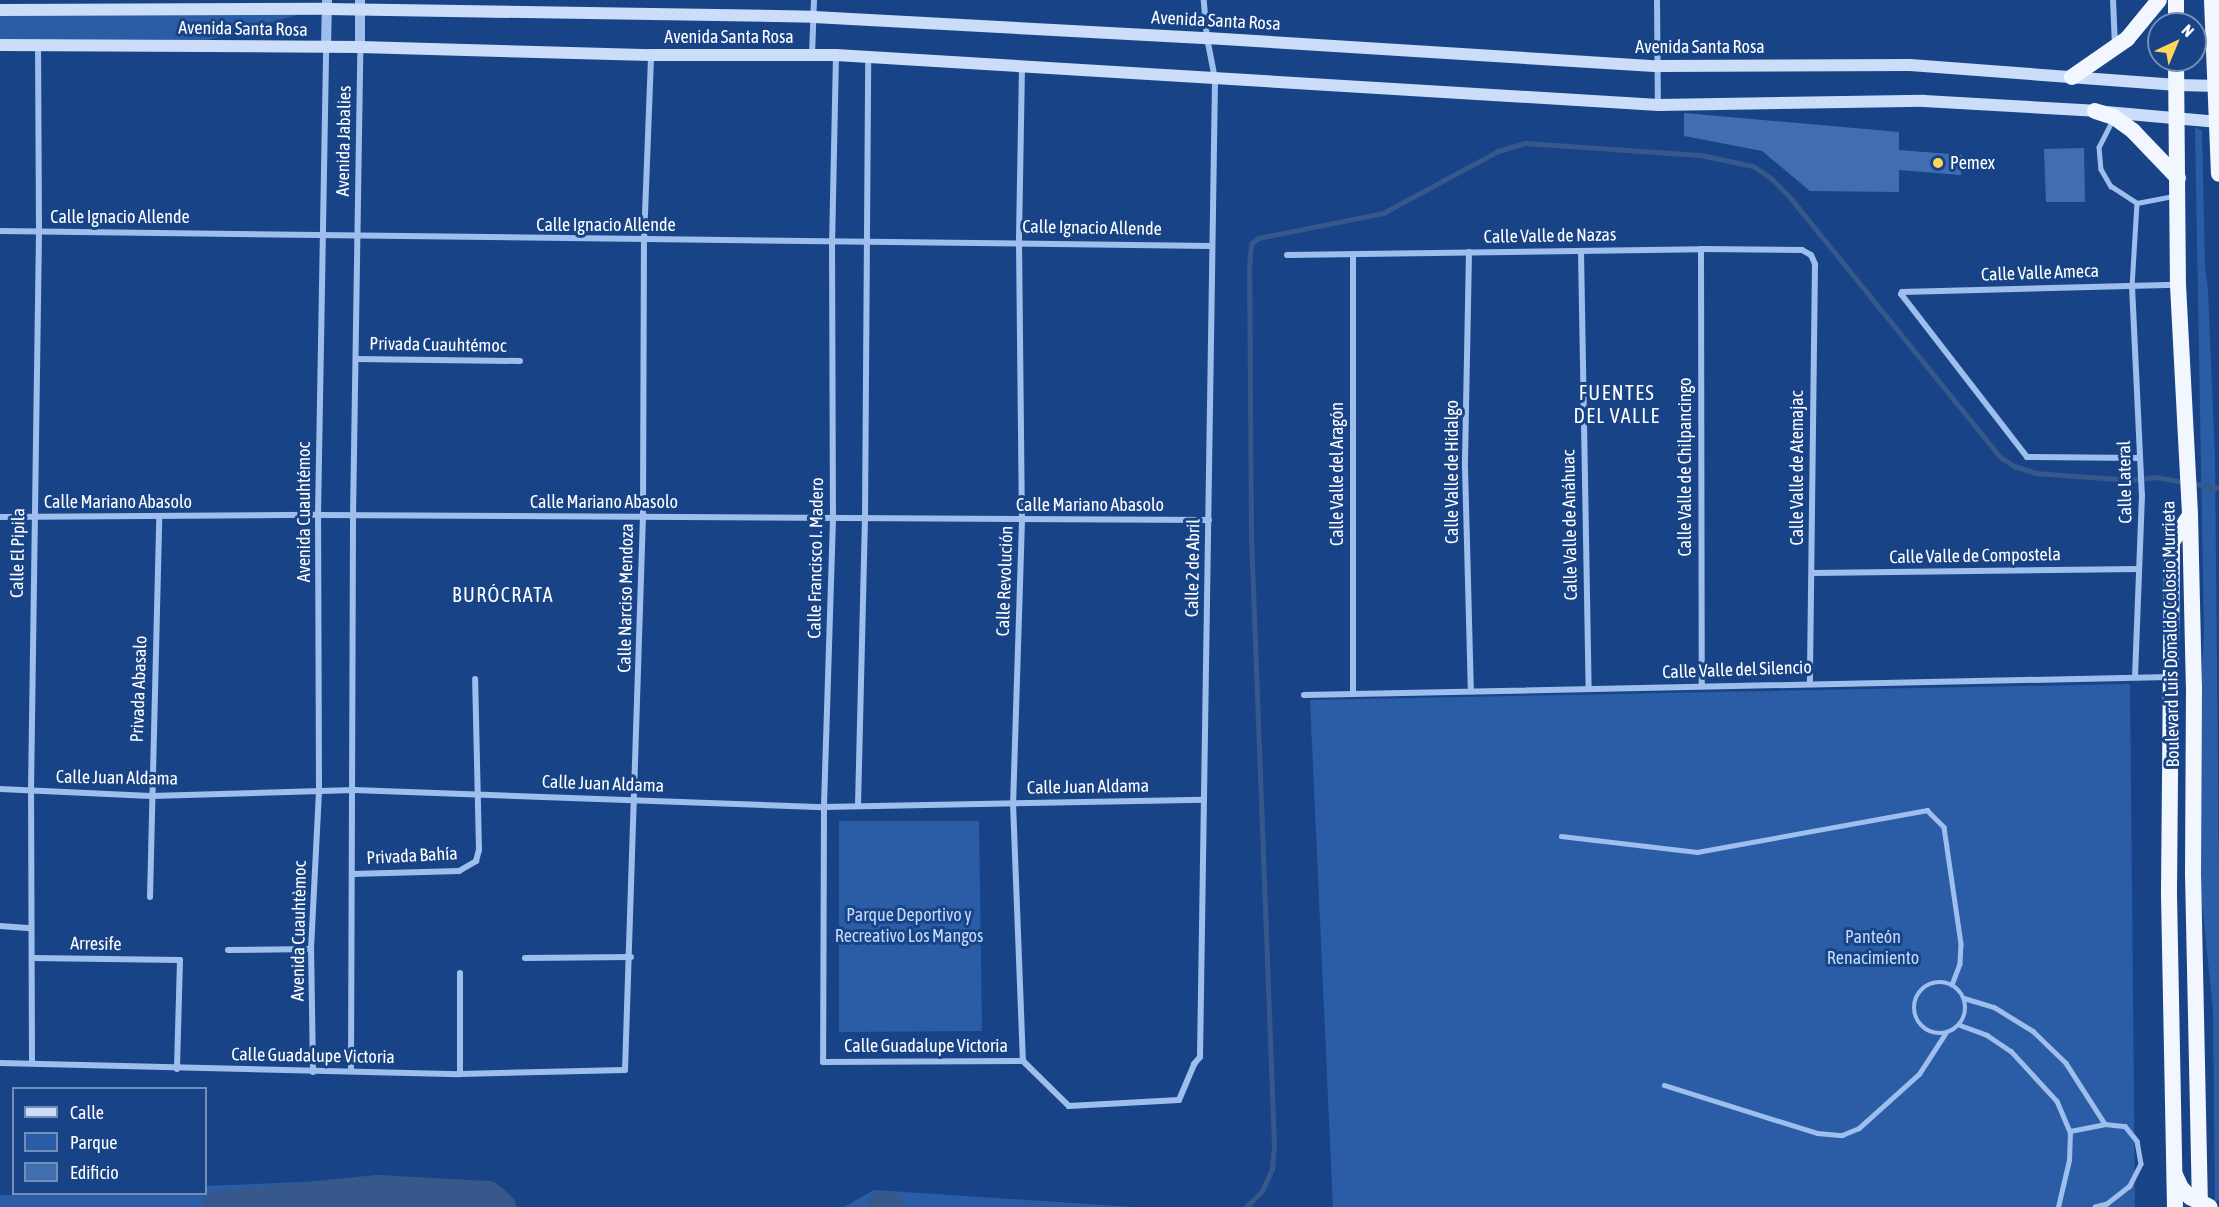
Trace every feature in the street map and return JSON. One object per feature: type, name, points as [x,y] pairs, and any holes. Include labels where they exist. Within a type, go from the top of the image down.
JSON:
[{"type":"highway","points":[[2072,78],[2115,49],[2135,30],[2159,0]]},
{"type":"highway","points":[[2212,0],[2216,18],[2219,174]]},
{"type":"highway","name":"Boulevard Luis Donaldo Colosio Murrieta","points":[[2176,72],[2178,285],[2190,515],[2194,686],[2193,873],[2200,1207]]},
{"type":"highway","points":[[2095,111],[2114,117],[2133,131],[2178,178]]},
{"type":"highway","points":[[2175,1207],[2169,892],[2172,542],[2190,515]]},
{"type":"highway","points":[[2174,1174],[2181,1188],[2190,1197],[2210,1207]]},
{"type":"main road","name":"Avenida Santa Rosa","points":[[0,10],[360,5],[814,17],[1207,38],[1658,66],[1910,65],[2072,78],[2216,86]]},
{"type":"main road","name":"Avenida Santa Rosa","points":[[0,45],[360,47],[651,55],[868,56],[1658,105],[1924,101],[2095,111],[2218,122]]},
{"type":"street","points":[[812,55],[814,0]]},
{"type":"street","name":"Calle 2 de Abril","points":[[1200,1058],[1215,78],[1207,38],[1204,0]]},
{"type":"street","points":[[1657,0],[1658,105]]},
{"type":"street","points":[[2113,0],[2115,49]]},
{"type":"street","points":[[326,48],[327,5]]},
{"type":"street","points":[[360,5],[360,47]]},
{"type":"street","name":"Calle El Pipila","points":[[32,1062],[31,791],[33,517],[39,231],[38,45]]},
{"type":"street","name":"Avenida Jabalies","points":[[357,237],[360,47]]},
{"type":"street","name":"Avenida Jabalies","points":[[323,233],[326,48]]},
{"type":"street","name":"Calle Narciso Mendoza","points":[[626,1070],[643,516],[644,240],[651,55]]},
{"type":"street","name":"Calle Francisco I. Madero","points":[[823,1062],[824,807],[833,519],[832,240],[836,55]]},
{"type":"street","points":[[858,805],[865,520],[865,241],[868,56]]},
{"type":"street","name":"Calle Revolución","points":[[1022,66],[1019,242],[1022,520],[1013,803],[1023,1061]]},
{"type":"street","name":"Calle Ignacio Allende","points":[[0,231],[323,233],[357,237],[832,240],[1211,246]]},
{"type":"street","name":"Avenida Cuauhtémoc","points":[[319,790],[318,515],[323,233]]},
{"type":"street","points":[[351,1070],[354,790],[353,517],[357,237]]},
{"type":"street","name":"Calle Valle de Chilpancingo","points":[[1701,249],[1702,686]]},
{"type":"street","name":"Calle Valle de Nazas","points":[[1287,255],[1802,249],[1811,255]]},
{"type":"street","name":"Calle Valle de Anáhuac","points":[[1581,251],[1589,689]]},
{"type":"street","name":"Calle Valle de Hidalgo","points":[[1469,252],[1465,467],[1471,691]]},
{"type":"street","name":"Calle Valle del Aragón","points":[[1353,254],[1353,694]]},
{"type":"street","name":"Calle Valle de Atemajac","points":[[1810,682],[1815,264],[1811,255]]},
{"type":"street","name":"Calle Valle Ameca","points":[[2140,458],[2027,457],[1902,298],[1902,292],[2178,285]]},
{"type":"street","name":"Calle Lateral","points":[[2132,286],[2142,474],[2135,677]]},
{"type":"street","name":"Privada Cuauhtémoc","points":[[356,359],[520,361]]},
{"type":"street","name":"Calle Mariano Abasolo","points":[[0,517],[159,518],[318,515],[353,517],[643,516],[865,520],[1209,520]]},
{"type":"street","name":"Privada Abasalo","points":[[150,897],[159,518]]},
{"type":"street","name":"Calle Valle de Compostela","points":[[1812,573],[2139,569]]},
{"type":"street","name":"Calle Valle del Silencio","points":[[1304,695],[1810,682],[2171,677]]},
{"type":"street","points":[[475,679],[476,795]]},
{"type":"street","name":"Calle Juan Aldama","points":[[0,789],[151,796],[354,790],[824,807],[1204,800]]},
{"type":"street","name":"Avenida Cuauhtèmoc","points":[[313,1072],[311,949],[319,790]]},
{"type":"street","name":"Privada Bahía","points":[[352,874],[459,871],[469,867],[476,861],[479,850],[476,795]]},
{"type":"street","points":[[0,926],[31,928]]},
{"type":"street","points":[[228,950],[311,949]]},
{"type":"street","points":[[525,958],[631,957]]},
{"type":"street","name":"Arresife","points":[[32,958],[180,960],[177,1069]]},
{"type":"street","points":[[460,973],[460,1074]]},
{"type":"street","name":"Calle Guadalupe Victoria","points":[[823,1062],[1023,1061],[1069,1106],[1179,1100],[1200,1058]]},
{"type":"street","name":"Calle Guadalupe Victoria","points":[[0,1063],[460,1074],[626,1070]]},
{"type":"lane","points":[[2114,117],[2099,147],[2101,169],[2111,186],[2137,203],[2178,195]]},
{"type":"lane","points":[[2132,286],[2137,203]]},
{"type":"lane","points":[[1561,836],[1697,852],[1927,810],[1944,827],[1961,944],[1960,964],[1952,985]]},
{"type":"lane","points":[[1945,1034],[1927,1031],[1915,1018],[1913,1009],[1919,992],[1934,982],[1952,985],[1964,998],[1994,1007],[2033,1030],[2066,1063],[2105,1124]]},
{"type":"lane","points":[[1664,1085],[1817,1133],[1842,1135],[1859,1128],[1919,1074],[1945,1034],[1960,1024],[1965,1016],[1964,998]]},
{"type":"lane","points":[[1960,1024],[1987,1035],[2011,1051],[2057,1101],[2070,1131],[2069,1160],[2058,1207]]},
{"type":"lane","points":[[2070,1131],[2105,1124],[2125,1126],[2137,1141],[2141,1164],[2130,1186],[2107,1204],[2095,1207]]},
{"type":"green space","points":[[318,9],[197,43],[0,44],[0,10]]},
{"type":"green space","points":[[2195,127],[2202,131],[2205,265],[2215,458],[2219,1200],[2215,1202],[2213,1010],[2200,885],[2198,728],[2204,633]]},
{"type":"green space","name":"Panteón Renacimiento","points":[[2130,684],[2135,1207],[1333,1207],[1310,700]]},
{"type":"green space","name":"Parque Deportivo y Recreativo Los Mangos","points":[[839,821],[979,821],[982,1031],[839,1032]]},
{"type":"green space","points":[[348,1180],[377,1191],[471,1180],[514,1207],[0,1207],[0,1195],[207,1195],[207,1186]]},
{"type":"green space","points":[[874,1190],[1134,1207],[844,1207]]},
{"type":"building","points":[[1684,113],[1899,132],[1899,150],[1962,155],[1961,175],[1899,170],[1899,192],[1810,191],[1762,151],[1684,136]]},
{"type":"building","points":[[2084,148],[2085,202],[2046,202],[2044,149]]},
{"type":"waterway","points":[[1246,1207],[1262,1191],[1272,1169],[1274,1146],[1251,537],[1249,267],[1251,244],[1258,238],[1383,213],[1498,151],[1525,143],[1700,155],[1753,166],[1772,179],[1792,200],[2000,457],[2014,466],[2035,473],[2131,480],[2155,477],[2219,488]]},
{"type":"waterway","points":[[219,1207],[377,1191],[487,1197],[499,1207]]},
{"type":"place","name":"Pemex","points":[[1938,163]]},
{"type":"district","name":"FUENTES DEL VALLE","points":[[1617,404]]},
{"type":"district","name":"BURÓCRATA","points":[[503,594]]}]
